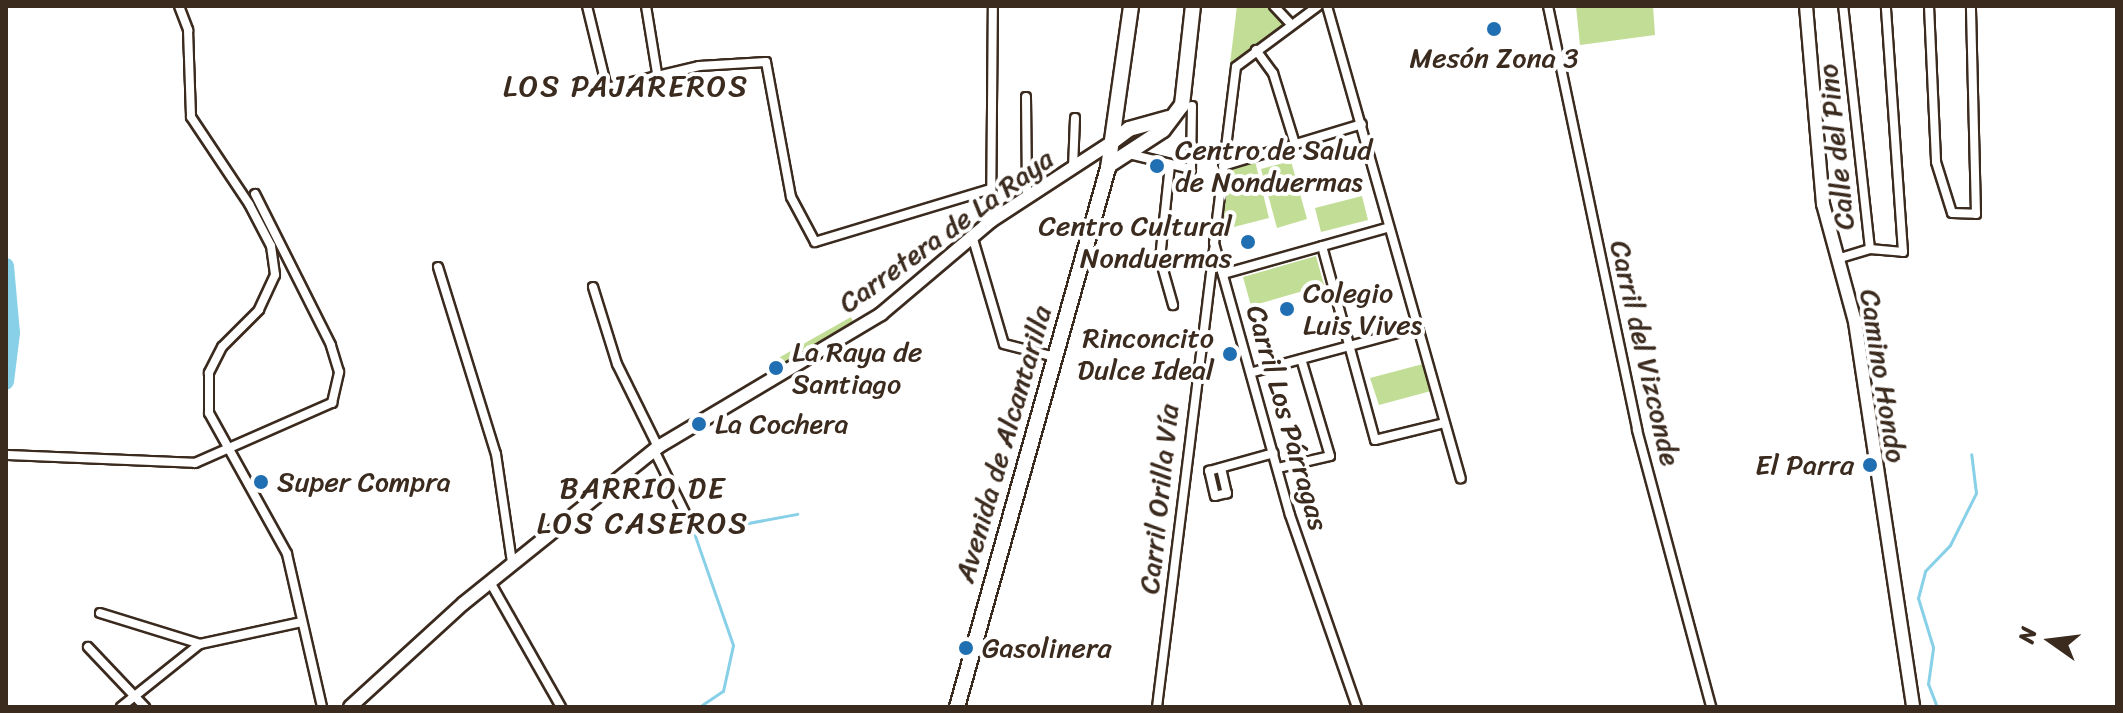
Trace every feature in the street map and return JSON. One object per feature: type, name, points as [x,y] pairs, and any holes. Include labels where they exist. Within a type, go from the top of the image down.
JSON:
[{"type":"main road","name":"Avenida de Alcantarilla","points":[[957,707],[1108,168],[1123,146],[1118,104],[1131,6]]},
{"type":"main road","points":[[1123,146],[1163,130],[1186,107],[1193,6]]},
{"type":"main road","name":"Camino Hondo","points":[[1806,6],[1823,204],[1855,322],[1913,707]]},
{"type":"main road","points":[[1118,104],[1134,127]]},
{"type":"main road","points":[[1134,127],[1158,124],[1186,107]]},
{"type":"main road","points":[[1123,146],[1134,127]]},
{"type":"main road","name":"Carretera de La Raya","points":[[350,707],[512,563],[656,448],[881,314],[991,221],[1073,169],[1123,146]]},
{"type":"street","points":[[179,6],[188,30],[191,117],[249,204],[271,246],[275,275],[259,310],[222,347],[209,373],[209,413],[228,454],[287,554],[322,707]]},
{"type":"street","points":[[587,6],[607,88],[657,73],[766,62],[791,197],[815,242],[991,189]]},
{"type":"street","points":[[646,6],[657,73]]},
{"type":"street","points":[[991,221],[993,6]]},
{"type":"street","points":[[1274,6],[1290,23]]},
{"type":"street","name":"Carril Los Párragas","points":[[1318,6],[1256,50],[1234,73],[1214,250],[1253,372],[1278,468],[1357,707]]},
{"type":"street","points":[[1327,6],[1362,124],[1387,228],[1461,478]]},
{"type":"street","name":"Carril del Vizconde","points":[[1548,6],[1637,430],[1711,707]]},
{"type":"street","name":"Calle del Pino","points":[[1837,259],[1870,249],[1843,6]]},
{"type":"street","points":[[1870,249],[1903,252],[1886,6]]},
{"type":"street","points":[[1929,6],[1936,162],[1952,213],[1976,214],[1971,6]]},
{"type":"street","points":[[1256,50],[1273,73],[1295,144]]},
{"type":"street","points":[[1026,97],[1027,197]]},
{"type":"street","points":[[1134,127],[1123,146],[1170,165],[1191,169],[1186,107]]},
{"type":"street","points":[[1073,169],[1075,118]]},
{"type":"street","points":[[1223,166],[1362,124]]},
{"type":"street","points":[[1170,165],[1160,259],[1173,305]]},
{"type":"street","points":[[6,455],[195,463],[228,454],[332,403],[337,388],[331,345],[255,194]]},
{"type":"street","points":[[1223,274],[1387,228]]},
{"type":"street","points":[[973,239],[1004,344],[1055,357]]},
{"type":"street","points":[[1322,246],[1375,440],[1444,423]]},
{"type":"street","name":"Carril Orilla Vía","points":[[1157,707],[1214,250]]},
{"type":"street","points":[[438,267],[496,454],[512,563]]},
{"type":"street","points":[[593,287],[617,364],[688,519]]},
{"type":"street","points":[[1253,372],[1416,328]]},
{"type":"street","points":[[1278,468],[1330,456],[1301,359]]},
{"type":"street","points":[[1221,468],[1274,453]]},
{"type":"street","points":[[490,582],[561,707]]},
{"type":"street","points":[[100,613],[200,644]]},
{"type":"street","points":[[121,707],[200,644],[302,622]]},
{"type":"street","points":[[88,647],[145,707]]},
{"type":"green space","points":[[1237,6],[1274,6],[1290,23],[1230,64]]},
{"type":"green space","points":[[1576,6],[1653,6],[1655,35],[1580,45]]},
{"type":"green space","points":[[1255,161],[1269,218],[1222,230],[1229,168]]},
{"type":"green space","points":[[1291,161],[1307,219],[1277,228],[1261,169]]},
{"type":"green space","points":[[1362,196],[1368,220],[1321,232],[1315,208]]},
{"type":"green space","points":[[1316,256],[1324,285],[1251,306],[1243,277]]},
{"type":"green space","points":[[851,317],[854,324],[776,368],[773,361]]},
{"type":"green space","points":[[1423,364],[1431,391],[1379,405],[1370,378]]},
{"type":"waterway","points":[[6,266],[12,333],[6,382]]},
{"type":"waterway","points":[[1937,707],[1928,684],[1933,647],[1918,598],[1925,571],[1950,545],[1976,493],[1971,454]]},
{"type":"waterway","points":[[699,707],[723,691],[733,645],[694,533],[797,514]]},
{"type":"place","name":"Mesón Zona 3","points":[[1494,29]]},
{"type":"place","name":"Centro de Salud de Nonduermas","points":[[1157,166]]},
{"type":"place","name":"Centro Cultural Nonduermas","points":[[1248,242]]},
{"type":"place","name":"Colegio Luis Vives","points":[[1287,309]]},
{"type":"place","name":"Rinconcito Dulce Ideal","points":[[1230,354]]},
{"type":"place","name":"La Raya de Santiago","points":[[776,368]]},
{"type":"place","name":"La Cochera","points":[[699,424]]},
{"type":"place","name":"El Parra","points":[[1870,465]]},
{"type":"place","name":"Super Compra","points":[[261,482]]},
{"type":"place","name":"Gasolinera","points":[[966,648]]},
{"type":"district","name":"LOS PAJAREROS","points":[[626,86]]},
{"type":"district","name":"BARRIO DE LOS CASEROS","points":[[643,505]]}]
